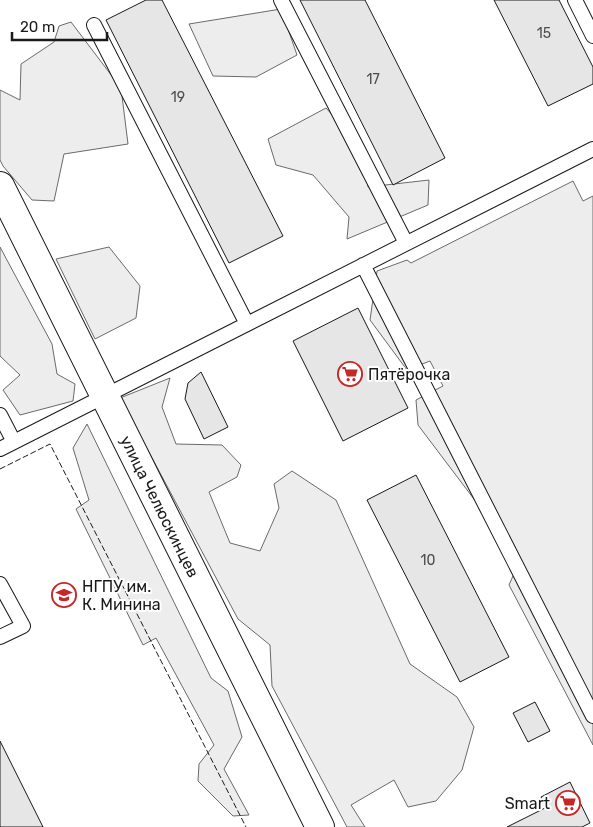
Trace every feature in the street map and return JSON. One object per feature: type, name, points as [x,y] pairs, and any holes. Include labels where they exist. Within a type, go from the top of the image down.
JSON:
[{"type":"street","name":"улица Челюскинцев","points":[[0,186],[320,827]]},
{"type":"lane","points":[[281,0],[406,243]]},
{"type":"lane","points":[[575,0],[593,36]]},
{"type":"lane","points":[[94,25],[247,324]]},
{"type":"lane","points":[[0,449],[593,149]]},
{"type":"lane","points":[[363,265],[593,716]]},
{"type":"lane","points":[[0,415],[14,442]]},
{"type":"lane","points":[[0,584],[23,626],[0,637]]},
{"type":"shaded area","points":[[281,9],[297,55],[256,77],[213,76],[189,24]]},
{"type":"shaded area","points":[[71,22],[121,88],[128,144],[64,154],[54,201],[32,200],[0,160],[0,90],[20,100],[21,64],[54,42],[59,26]]},
{"type":"shaded area","points":[[326,108],[364,150],[368,187],[429,180],[428,205],[347,239],[349,217],[313,175],[276,165],[268,139]]},
{"type":"shaded area","points":[[573,181],[583,201],[593,196],[593,745],[509,585],[520,560],[418,425],[416,400],[443,386],[430,361],[407,370],[370,320],[377,271],[407,260],[411,263]]},
{"type":"shaded area","points":[[0,247],[52,344],[57,374],[75,384],[73,401],[20,415],[3,390],[20,375],[0,356]]},
{"type":"shaded area","points":[[109,247],[140,286],[136,318],[95,339],[56,259]]},
{"type":"shaded area","points":[[170,378],[162,407],[176,444],[222,445],[241,465],[237,477],[209,492],[230,543],[260,551],[279,508],[274,484],[292,471],[336,500],[410,664],[457,697],[474,727],[462,770],[436,801],[408,807],[394,780],[351,805],[365,827],[347,827],[272,686],[270,645],[238,619],[120,398]]},
{"type":"shaded area","points":[[87,424],[211,678],[228,691],[242,737],[224,769],[249,815],[233,816],[198,781],[199,764],[214,745],[156,638],[143,645],[76,509],[89,500],[73,448]]},
{"type":"building","points":[[146,0],[162,0],[283,236],[229,263],[106,20]]},
{"type":"building","points":[[300,0],[365,0],[445,158],[393,185]]},
{"type":"building","points":[[494,0],[559,0],[593,67],[593,84],[548,106]]},
{"type":"building","name":"Пятёрочка","points":[[358,308],[408,408],[343,441],[293,341]]},
{"type":"building","points":[[201,372],[228,427],[204,439],[185,399],[188,383]]},
{"type":"building","points":[[416,475],[509,657],[460,682],[367,500]]},
{"type":"building","points":[[535,702],[550,731],[528,742],[513,713]]},
{"type":"building","points":[[0,741],[43,827],[0,827]]},
{"type":"building","points":[[570,782],[590,823],[582,827],[507,827],[547,807],[541,797]]},
{"type":"fence","points":[[0,469],[50,444],[246,827]]},
{"type":"place","name":"Пятёрочка","points":[[350,374]]},
{"type":"place","name":"НГПУ им. К. Минина","points":[[64,595]]},
{"type":"place","name":"Smart","points":[[568,803]]}]
